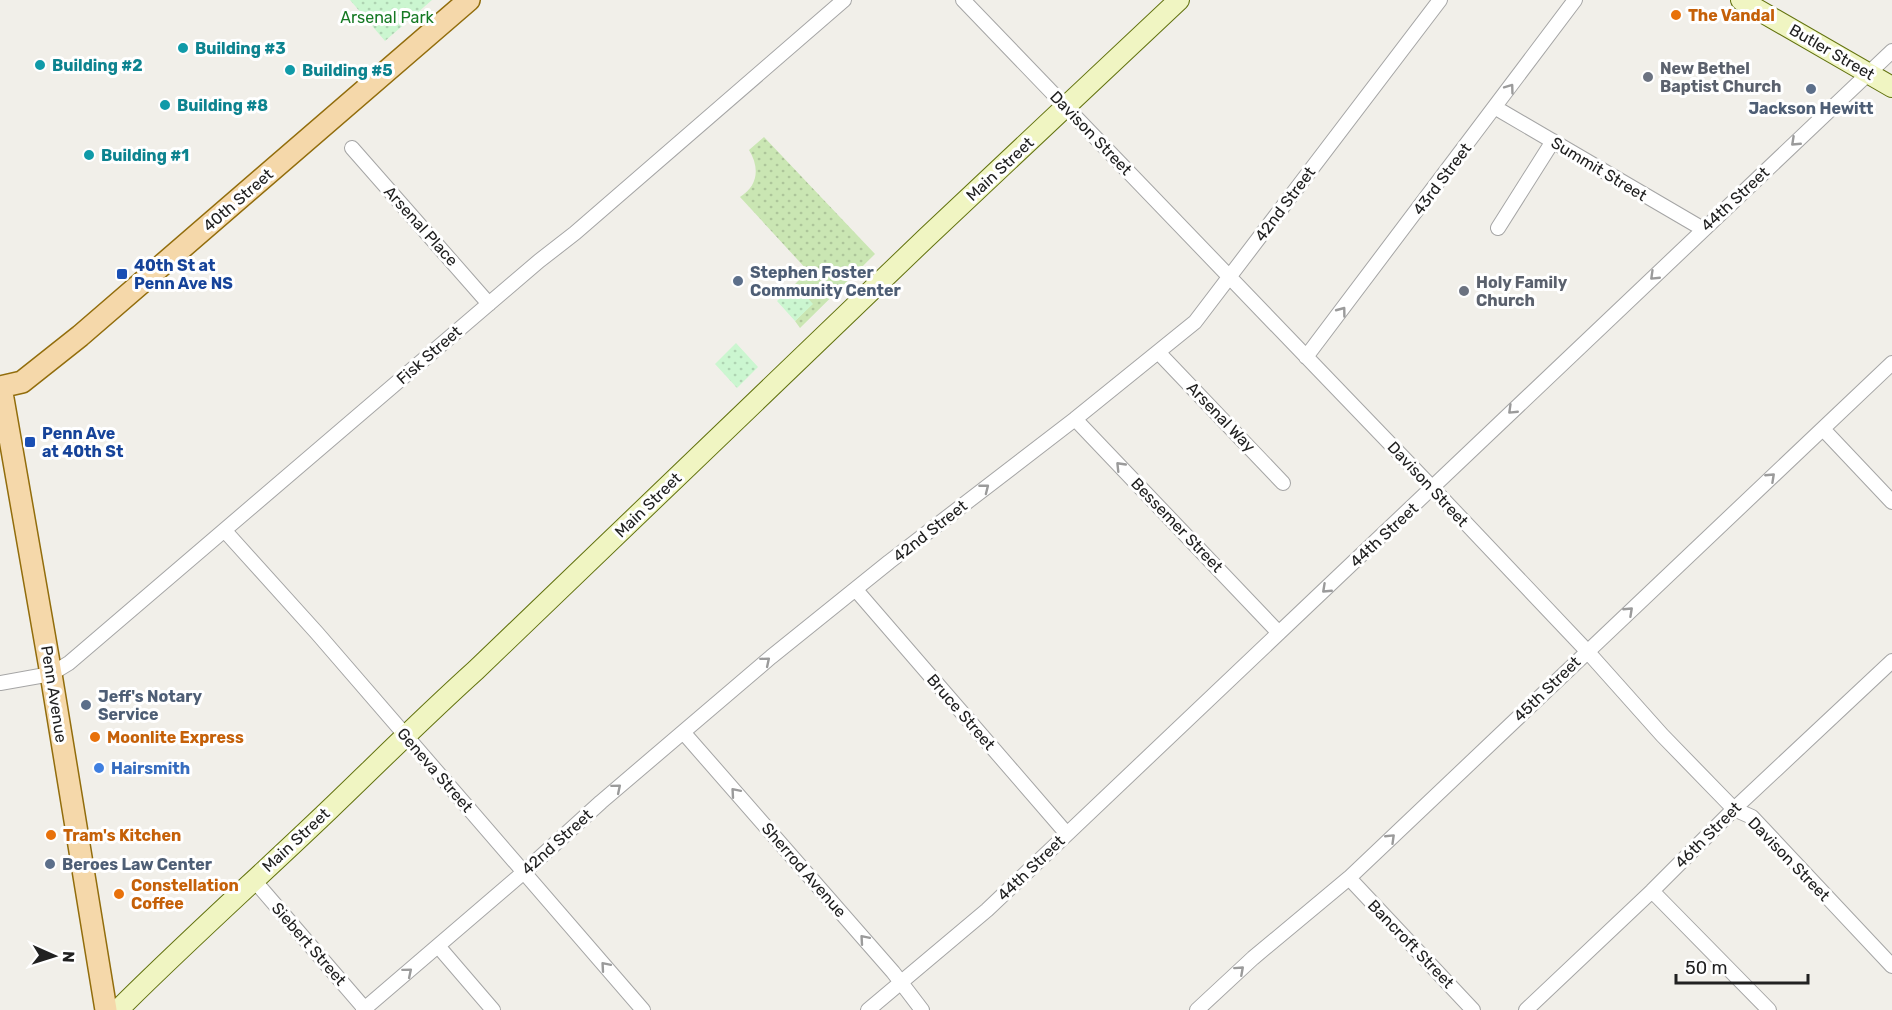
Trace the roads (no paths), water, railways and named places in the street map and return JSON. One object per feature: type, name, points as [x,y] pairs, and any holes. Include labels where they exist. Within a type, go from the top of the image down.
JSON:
[{"type":"main road","name":"40th Street","points":[[0,384],[22,382],[80,336],[469,0]]},
{"type":"main road","name":"Penn Avenue","points":[[0,384],[51,674],[106,1010]]},
{"type":"street","name":"Fisk Street","points":[[0,683],[51,674],[69,663],[539,261],[585,225],[844,0]]},
{"type":"street","name":"Davison Street","points":[[963,0],[1587,651],[1662,735],[1734,809],[1752,817],[1892,966]]},
{"type":"street","name":"Main Street","points":[[118,1010],[926,238],[1179,0]]},
{"type":"street","name":"42nd Street","points":[[364,1009],[771,657],[1195,322],[1440,0]]},
{"type":"street","name":"43rd Street","points":[[1306,357],[1496,108],[1575,0]]},
{"type":"street","name":"Butler Street","points":[[1741,0],[1892,87]]},
{"type":"street","name":"44th Street","points":[[868,1010],[987,910],[1892,51]]},
{"type":"street","name":"Summit Street","points":[[1496,108],[1703,229]]},
{"type":"street","points":[[1498,228],[1553,141]]},
{"type":"street","name":"Arsenal Place","points":[[352,148],[489,304]]},
{"type":"street","name":"Arsenal Way","points":[[1158,351],[1283,483]]},
{"type":"street","name":"45th Street","points":[[1197,1010],[1253,958],[1348,878],[1892,363]]},
{"type":"street","name":"Bessemer Street","points":[[1075,419],[1279,633]]},
{"type":"street","points":[[1822,429],[1892,502]]},
{"type":"street","name":"Geneva Street","points":[[225,531],[643,1010]]},
{"type":"street","name":"Bruce Street","points":[[856,590],[1067,834]]},
{"type":"street","name":"46th Street","points":[[1526,1010],[1652,891],[1734,809],[1892,661]]},
{"type":"street","name":"Sherrod Avenue","points":[[683,732],[893,972],[922,1010]]},
{"type":"street","name":"Bancroft Street","points":[[1348,878],[1473,1010]]},
{"type":"street","name":"Siebert Street","points":[[253,879],[364,1009]]},
{"type":"street","points":[[1652,891],[1768,1010]]},
{"type":"street","points":[[438,946],[493,1010]]},
{"type":"place","name":"The Vandal","points":[[1676,15]]},
{"type":"place","name":"Building #3","points":[[183,48]]},
{"type":"place","name":"Building #2","points":[[40,65]]},
{"type":"place","name":"Building #5","points":[[290,70]]},
{"type":"place","name":"New Bethel Baptist Church","points":[[1648,77]]},
{"type":"place","name":"Jackson Hewitt","points":[[1811,89]]},
{"type":"place","name":"Building #8","points":[[165,105]]},
{"type":"place","name":"Building #1","points":[[89,155]]},
{"type":"place","name":"40th St at Penn Ave NS","points":[[122,274]]},
{"type":"place","name":"Stephen Foster Community Center","points":[[738,281]]},
{"type":"place","name":"Holy Family Church","points":[[1464,291]]},
{"type":"place","name":"Penn Ave at 40th St","points":[[30,442]]},
{"type":"place","name":"Jeff's Notary Service","points":[[86,705]]},
{"type":"place","name":"Moonlite Express","points":[[95,737]]},
{"type":"place","name":"Hairsmith","points":[[99,768]]},
{"type":"place","name":"Tram's Kitchen","points":[[51,835]]},
{"type":"place","name":"Beroes Law Center","points":[[50,864]]},
{"type":"place","name":"Constellation Coffee","points":[[119,894]]},
{"type":"park label","name":"Arsenal Park","points":[[387,17]]}]
